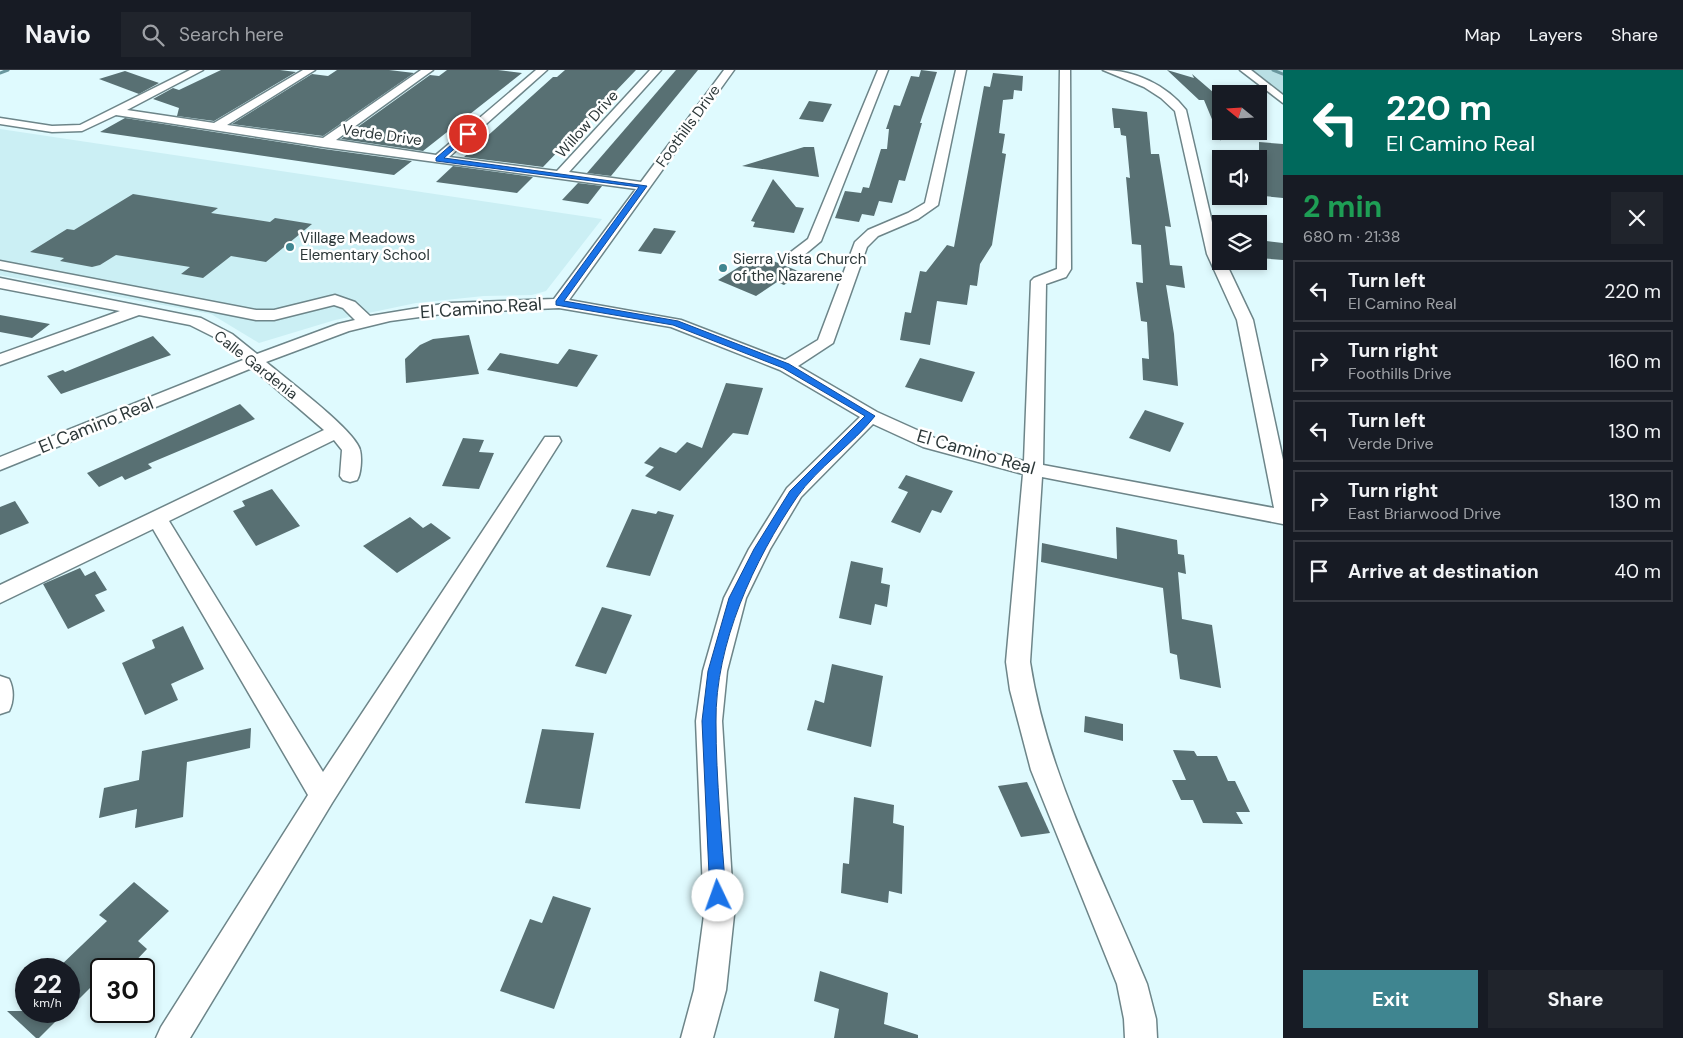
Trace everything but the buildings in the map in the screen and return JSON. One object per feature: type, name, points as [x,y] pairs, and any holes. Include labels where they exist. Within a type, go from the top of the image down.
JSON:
[{"type":"street","points":[[0,122],[52,129],[82,128],[198,70]]},
{"type":"street","points":[[215,127],[310,70]]},
{"type":"street","points":[[324,143],[428,70]]},
{"type":"street","points":[[438,159],[542,70]]},
{"type":"street","name":"Willow Drive","points":[[560,175],[656,70]]},
{"type":"street","name":"Foothills Drive","points":[[559,303],[729,70]]},
{"type":"street","points":[[792,258],[814,241],[883,70]]},
{"type":"street","points":[[786,366],[825,343],[860,245],[873,234],[913,216],[930,205],[961,70]]},
{"type":"street","points":[[1065,70],[1064,269],[1061,274],[1039,282],[1032,469],[1018,662],[1022,690],[1044,770],[1132,984],[1140,1019],[1141,1038]]},
{"type":"street","points":[[1108,70],[1153,87],[1171,99],[1180,110],[1214,254],[1229,282],[1245,320],[1283,507]]},
{"type":"street","points":[[1245,70],[1283,100]]},
{"type":"street","name":"Verde Drive","points":[[117,112],[324,143],[644,186]]},
{"type":"street","points":[[0,265],[256,315],[274,315],[334,300],[349,305],[367,322]]},
{"type":"street","name":"Calle Gardenia","points":[[0,283],[195,321],[226,337],[337,431],[351,449],[350,476]]},
{"type":"street","name":"El Camino Real","points":[[0,464],[254,361],[344,327],[449,308],[559,303],[675,323],[786,366],[871,416],[930,443],[1010,466],[1283,517]]},
{"type":"street","points":[[0,360],[139,310]]},
{"type":"street","points":[[697,1038],[710,990],[719,915],[709,721],[714,671],[735,598],[760,549],[794,493],[871,416]]},
{"type":"street","points":[[0,595],[337,431]]},
{"type":"street","points":[[172,1038],[323,795],[552,442]]},
{"type":"street","points":[[157,519],[323,795]]},
{"type":"street","points":[[0,686],[0,704]]},
{"type":"shaded area","points":[[1240,70],[1283,70],[1283,104],[1268,92],[1268,85],[1259,85]]},
{"type":"shaded area","name":"Village Meadows Elementary School","points":[[0,129],[602,219],[546,291],[532,295],[484,296],[416,303],[335,320],[259,343],[211,314],[0,275]]},
{"type":"waterway","points":[[0,73],[8,70]]},
{"type":"waterway","points":[[1273,70],[1283,74]]},
{"type":"place","name":"Village Meadows Elementary School","points":[[290,247]]},
{"type":"place","name":"Sierra Vista Church of the Nazarene","points":[[723,268]]},
{"type":"route","points":[[468,134],[438,159],[644,186],[559,303],[675,323],[786,366],[871,416],[794,493],[760,549],[735,598],[714,671],[709,721],[718,896]]}]
